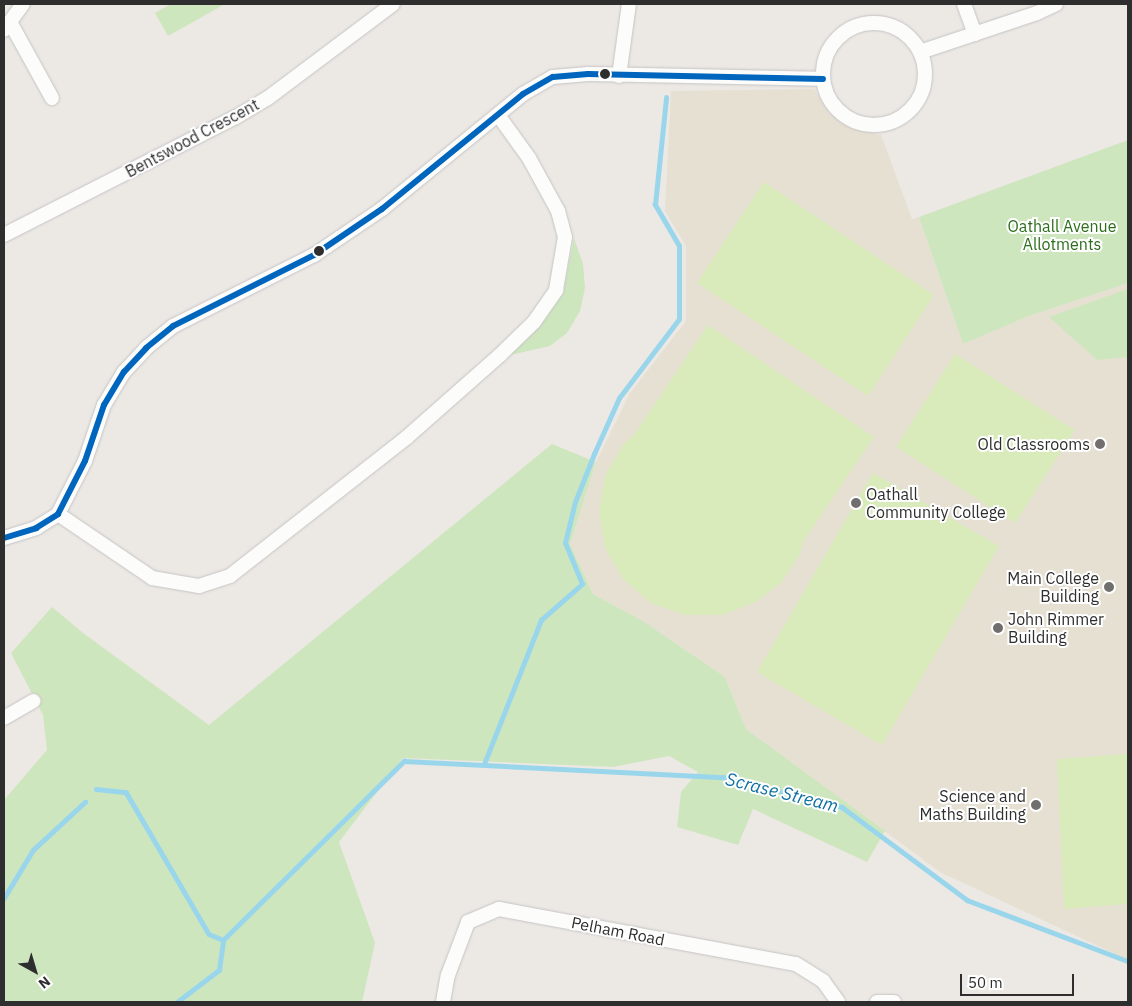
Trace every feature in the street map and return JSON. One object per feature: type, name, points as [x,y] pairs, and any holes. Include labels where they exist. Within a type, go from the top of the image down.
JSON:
[{"type":"street","points":[[22,4],[7,26],[52,98]]},
{"type":"street","name":"Bentswood Crescent","points":[[4,235],[236,117],[268,98],[392,4]]},
{"type":"street","points":[[619,76],[629,4]]},
{"type":"street","points":[[964,4],[976,34]]},
{"type":"street","points":[[920,52],[976,34],[1056,4]]},
{"type":"street","points":[[878,23],[895,27],[910,37],[920,52],[925,84],[919,99],[909,112],[885,125],[876,127],[848,119],[835,108],[823,79],[824,61],[832,45],[844,32],[860,25],[878,23]]},
{"type":"street","points":[[4,538],[36,528],[58,514],[85,460],[104,405],[124,372],[146,348],[173,326],[314,255],[382,210],[523,94],[553,77],[588,74],[780,80],[823,79]]},
{"type":"street","points":[[58,514],[152,578],[199,586],[230,576],[400,443],[500,355],[534,322],[556,290],[565,237],[558,211],[537,173],[498,115]]},
{"type":"street","points":[[4,718],[33,701]]},
{"type":"street","name":"Pelham Road","points":[[443,1002],[448,975],[468,922],[499,908],[796,964],[823,981],[838,1002]]},
{"type":"street","points":[[876,1002],[894,1002]]},
{"type":"shaded area","name":"Oathall Community College","points":[[814,89],[829,113],[850,128],[881,135],[912,219],[919,217],[963,344],[1029,316],[1128,283],[1128,960],[940,872],[746,729],[725,677],[643,621],[593,594],[570,544],[596,462],[630,393],[686,321],[686,246],[665,211],[671,91]]},
{"type":"green space","points":[[171,4],[225,4],[168,36],[155,13]]},
{"type":"green space","name":"Oathall Avenue Allotments","points":[[1128,140],[1128,283],[1029,316],[963,344],[919,217]]},
{"type":"green space","points":[[764,182],[934,295],[868,396],[697,283]]},
{"type":"green space","points":[[574,238],[583,264],[585,288],[580,311],[567,333],[550,346],[510,355],[539,326],[563,294]]},
{"type":"green space","points":[[1128,289],[1128,357],[1097,360],[1049,317]]},
{"type":"green space","points":[[708,325],[874,437],[803,542],[800,554],[782,582],[756,602],[722,615],[685,615],[651,603],[623,579],[605,548],[599,512],[605,476],[623,445],[634,435]]},
{"type":"green space","points":[[955,354],[1075,430],[1015,523],[896,447]]},
{"type":"green space","points":[[552,444],[596,462],[570,544],[593,594],[643,621],[725,677],[746,729],[885,831],[867,862],[753,809],[738,845],[677,827],[681,792],[698,772],[669,756],[613,767],[403,758],[339,842],[375,943],[362,1002],[4,1002],[4,800],[47,750],[43,715],[11,653],[52,607],[83,633],[209,725]]},
{"type":"green space","points":[[873,473],[999,546],[882,745],[757,672]]},
{"type":"green space","points":[[1128,754],[1128,904],[1064,909],[1057,759]]},
{"type":"waterway","points":[[484,764],[541,620],[582,584],[565,543],[575,502],[594,454],[619,398],[679,319],[679,246],[655,205],[666,98]]},
{"type":"waterway","name":"Scrase Stream","points":[[223,940],[404,761],[723,777],[842,807],[967,900],[1128,961]]},
{"type":"waterway","points":[[96,789],[126,792],[209,934],[223,940]]},
{"type":"waterway","points":[[4,898],[33,850],[85,802]]},
{"type":"waterway","name":"Scrase Stream","points":[[177,1002],[219,970],[223,940]]},
{"type":"transit line","points":[[4,538],[36,528],[58,514],[85,461],[104,405],[124,372],[146,348],[173,326],[314,255],[382,209],[523,94],[553,77],[588,74],[823,79]]},
{"type":"place","name":"Old Classrooms","points":[[1100,444]]},
{"type":"place","name":"Oathall Community College","points":[[856,503]]},
{"type":"place","name":"Main College Building","points":[[1109,587]]},
{"type":"place","name":"John Rimmer Building","points":[[998,628]]},
{"type":"place","name":"Science and Maths Building","points":[[1036,805]]}]
